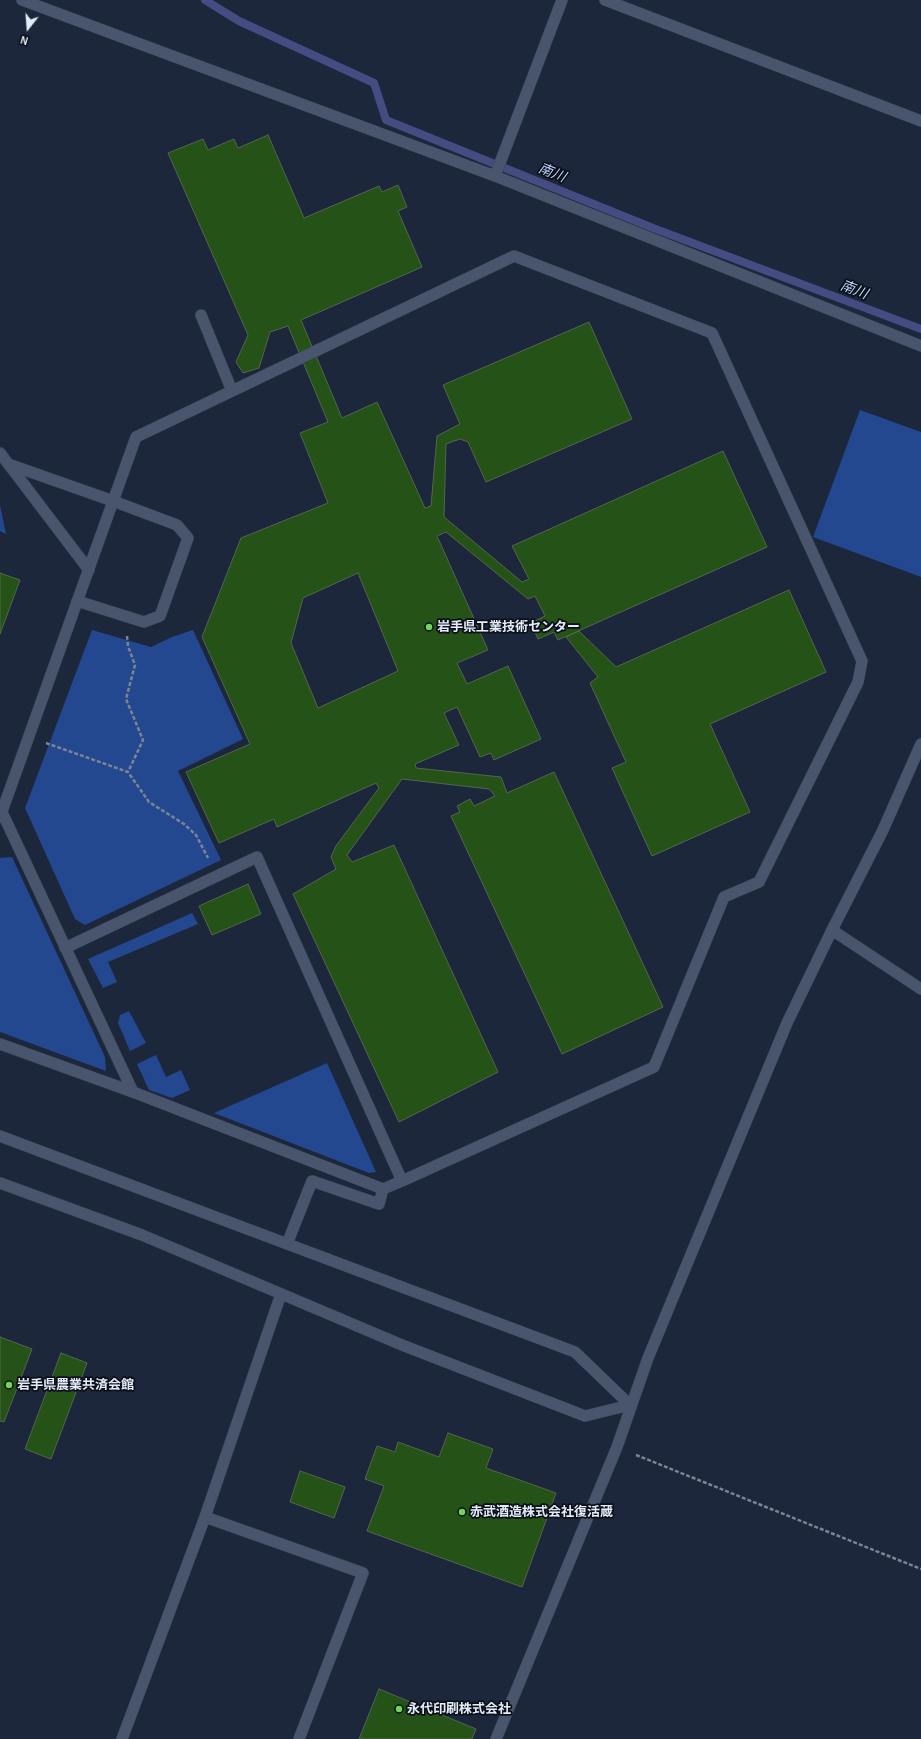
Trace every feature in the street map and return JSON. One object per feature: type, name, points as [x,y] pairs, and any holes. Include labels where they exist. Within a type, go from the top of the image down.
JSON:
[{"type":"street","points":[[22,0],[496,176],[921,346]]},
{"type":"street","points":[[496,176],[562,0]]},
{"type":"street","points":[[605,0],[921,121]]},
{"type":"street","points":[[133,1092],[1,815],[136,437],[514,256],[712,333],[862,661],[858,682],[759,882],[724,897],[654,1067],[383,1190],[378,1204],[312,1181],[288,1244]]},
{"type":"street","points":[[201,315],[232,391]]},
{"type":"street","points":[[0,453],[89,570]]},
{"type":"street","points":[[8,464],[177,525],[188,538],[160,616],[144,622],[77,601]]},
{"type":"street","points":[[496,1739],[616,1447],[630,1405],[651,1351],[784,1030],[832,930],[883,830],[921,744]]},
{"type":"street","points":[[65,948],[257,857],[402,1181]]},
{"type":"street","points":[[832,930],[921,989]]},
{"type":"street","points":[[0,1044],[133,1092],[383,1190]]},
{"type":"street","points":[[0,1136],[575,1352],[630,1405]]},
{"type":"street","points":[[0,1183],[142,1235],[402,1345],[585,1416],[630,1405]]},
{"type":"street","points":[[122,1739],[205,1518],[281,1294]]},
{"type":"street","points":[[205,1518],[364,1573],[299,1739]]},
{"type":"path","points":[[124,616],[128,646],[135,665],[126,699],[144,740],[128,772]]},
{"type":"path","points":[[29,737],[128,772],[149,802],[184,824],[196,835],[218,876]]},
{"type":"path","points":[[616,1447],[921,1569]]},
{"type":"shaded area","points":[[860,410],[921,432],[921,577],[813,537]]},
{"type":"shaded area","points":[[0,505],[6,534],[0,531]]},
{"type":"shaded area","points":[[92,630],[151,647],[172,637],[193,630],[243,739],[178,771],[221,860],[85,925],[75,919],[25,808]]},
{"type":"shaded area","points":[[12,857],[105,1057],[106,1071],[0,1032],[0,858]]},
{"type":"shaded area","points":[[192,913],[198,924],[108,962],[117,982],[103,988],[88,959]]},
{"type":"shaded area","points":[[129,1011],[146,1043],[130,1051],[118,1023],[120,1015]]},
{"type":"shaded area","points":[[156,1055],[166,1077],[181,1070],[190,1090],[172,1098],[149,1090],[137,1064]]},
{"type":"shaded area","points":[[327,1063],[376,1172],[369,1173],[214,1113]]},
{"type":"building","name":"岩手県工業技術センター","points":[[268,135],[304,218],[379,186],[382,192],[398,185],[407,207],[398,211],[422,267],[301,320],[342,418],[377,402],[425,508],[431,506],[437,436],[460,424],[443,385],[589,322],[632,419],[486,482],[468,442],[460,439],[446,444],[444,517],[522,582],[529,579],[512,546],[723,451],[767,547],[558,640],[554,632],[538,639],[531,623],[545,616],[535,596],[528,599],[446,532],[437,536],[488,650],[457,663],[467,684],[508,666],[541,739],[494,760],[491,753],[480,757],[457,707],[444,713],[459,745],[415,764],[416,768],[501,777],[507,793],[554,772],[663,1007],[562,1054],[451,816],[460,812],[457,806],[470,799],[474,806],[495,796],[489,789],[402,779],[347,855],[352,862],[394,845],[498,1072],[399,1122],[293,894],[336,869],[331,857],[336,846],[379,788],[376,783],[277,827],[274,819],[219,843],[186,772],[250,744],[202,637],[241,538],[328,503],[300,433],[328,422],[288,326],[270,332],[259,368],[243,373],[236,362],[248,335],[168,153],[203,139],[208,150],[234,139],[238,148]],"holes":[[[358,573],[398,671],[318,708],[291,643],[303,598]]]},
{"type":"building","points":[[0,573],[20,580],[0,634]]},
{"type":"building","points":[[789,590],[826,672],[710,724],[750,812],[652,856],[612,768],[626,762],[590,683],[598,677],[566,637],[579,631],[616,667]]},
{"type":"building","points":[[248,884],[261,914],[212,935],[199,906]]},
{"type":"building","name":"岩手県農業共済会館","points":[[0,1337],[32,1349],[4,1422],[0,1421]]},
{"type":"building","points":[[61,1353],[87,1363],[51,1459],[25,1449]]},
{"type":"building","name":"赤武酒造株式会社復活蔵","points":[[448,1433],[493,1449],[486,1468],[556,1493],[522,1587],[367,1531],[384,1486],[365,1479],[377,1446],[395,1452],[398,1442],[439,1457]]},
{"type":"building","points":[[300,1471],[345,1487],[334,1518],[290,1502]]},
{"type":"building","name":"永代印刷株式会社","points":[[379,1689],[476,1729],[472,1739],[359,1739]]},
{"type":"waterway","name":"南川","points":[[205,0],[239,21],[374,83],[386,120],[653,228],[921,329]]},
{"type":"place","name":"岩手県工業技術センター","points":[[429,627]]},
{"type":"place","name":"岩手県農業共済会館","points":[[9,1385]]},
{"type":"place","name":"赤武酒造株式会社復活蔵","points":[[462,1512]]},
{"type":"place","name":"永代印刷株式会社","points":[[399,1709]]}]
